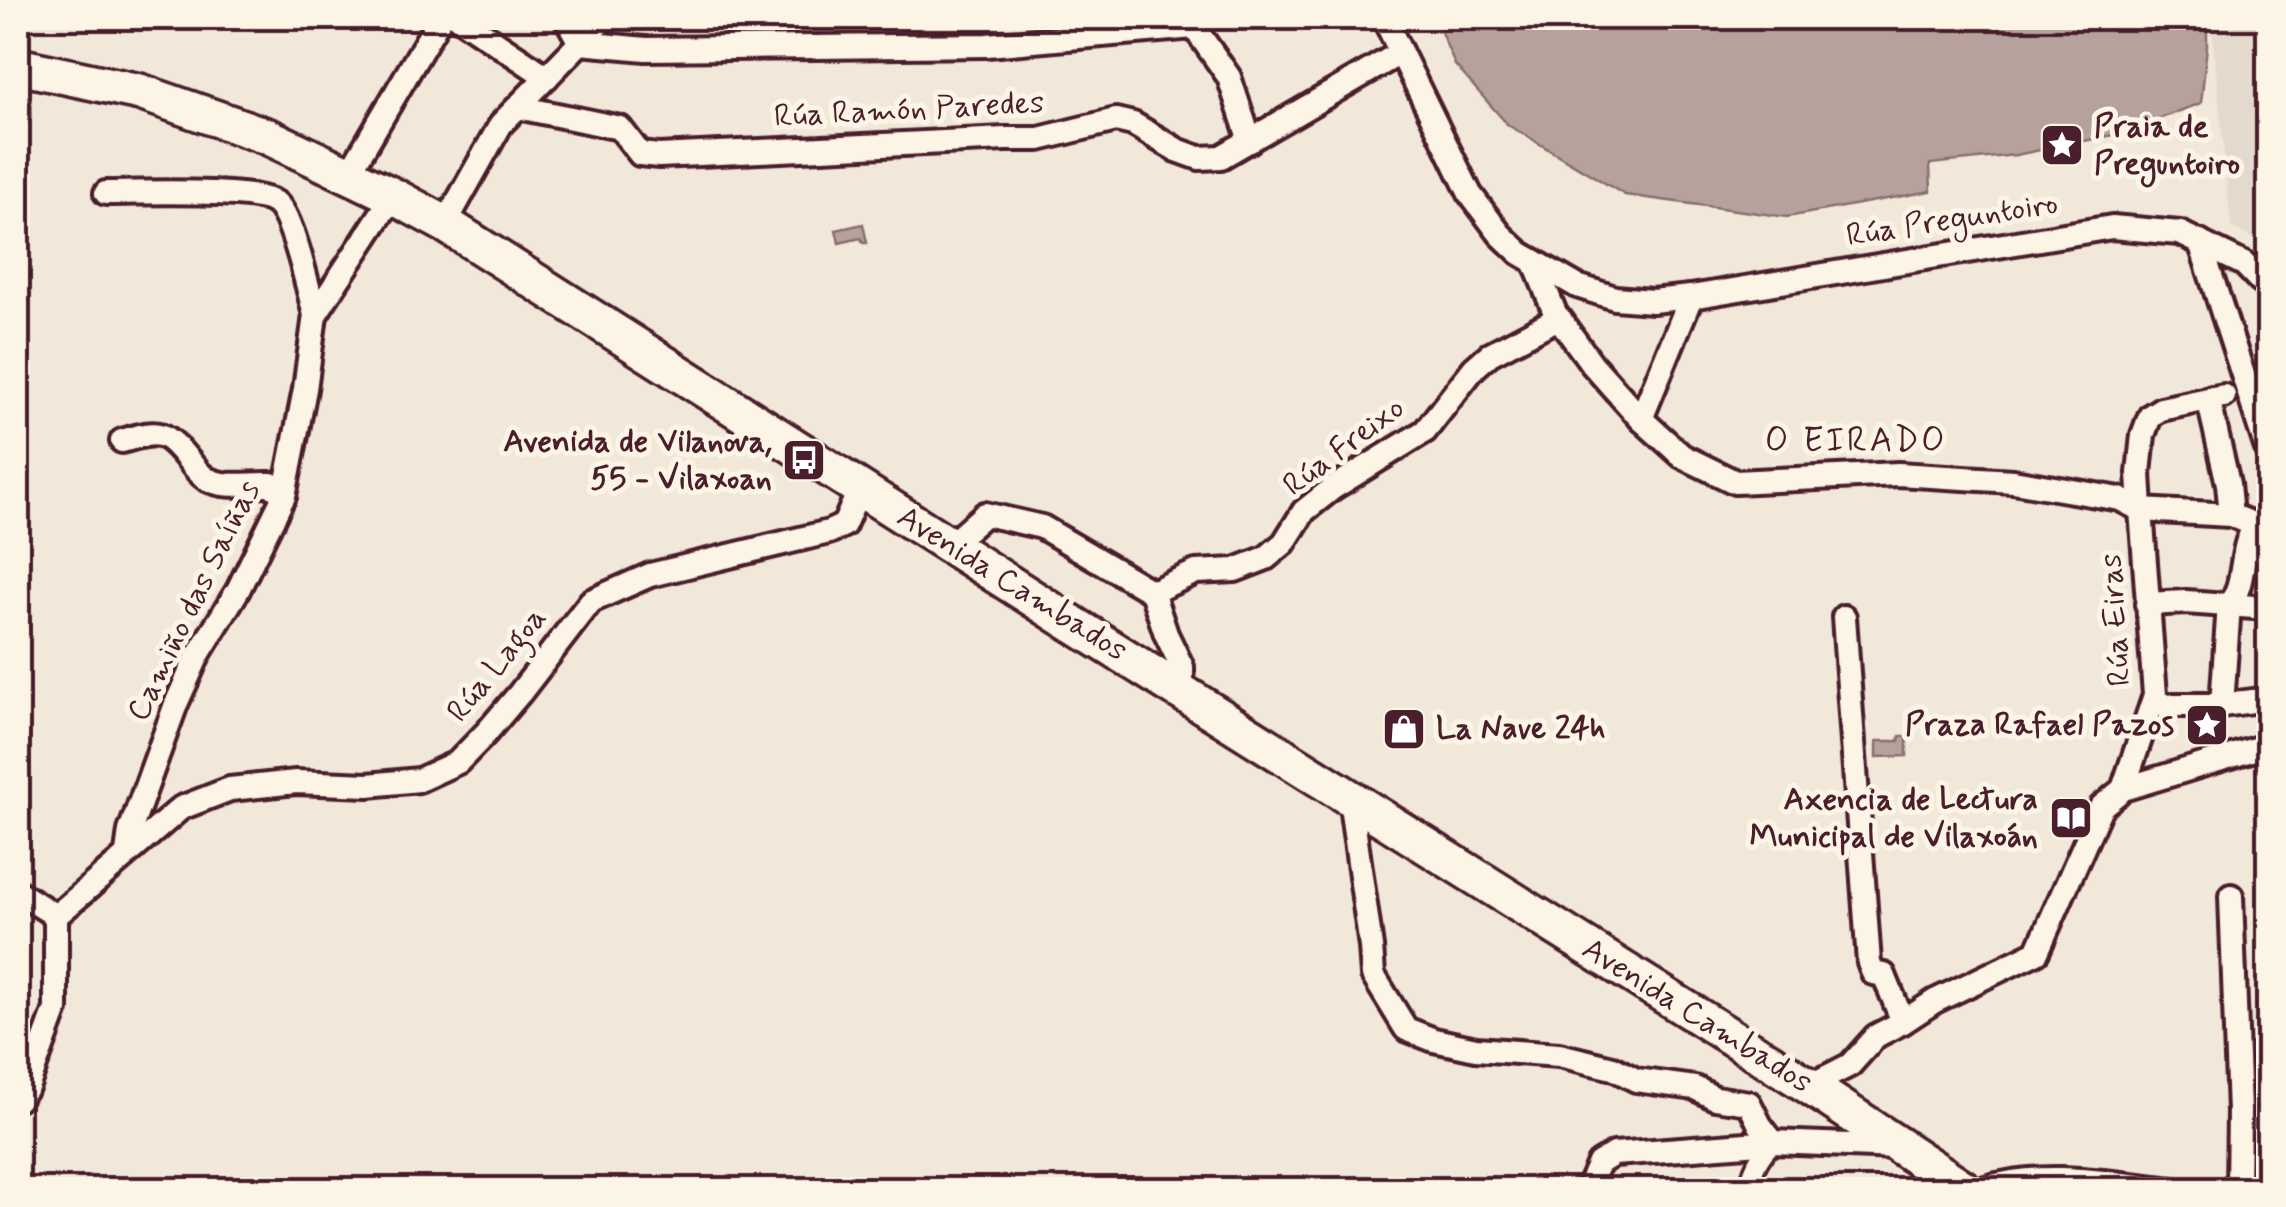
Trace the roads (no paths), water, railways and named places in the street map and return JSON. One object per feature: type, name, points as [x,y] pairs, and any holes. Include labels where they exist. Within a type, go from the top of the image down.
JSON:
[{"type":"main road","name":"Avenida Cambados","points":[[18,66],[140,92],[268,137],[445,224],[1809,1086],[1966,1190]]},
{"type":"street","points":[[348,175],[440,18]]},
{"type":"street","points":[[459,18],[547,77]]},
{"type":"street","points":[[566,18],[580,43]]},
{"type":"street","points":[[445,224],[501,124],[604,18]]},
{"type":"street","name":"Rúa Preguntoiro","points":[[1384,18],[1470,194],[1500,234],[1534,262],[1578,286],[1615,298],[1652,301],[1690,297],[2112,226],[2180,232],[2244,264],[2268,289]]},
{"type":"street","points":[[580,43],[646,49],[987,45],[1193,22],[1229,77],[1250,141]]},
{"type":"street","name":"Rúa Ramón Paredes","points":[[518,106],[620,128],[640,154],[659,156],[1039,139],[1116,120],[1133,124],[1199,158],[1221,158],[1400,53]]},
{"type":"street","name":"Camiño das Saíñas","points":[[106,193],[253,196],[277,204],[288,220],[315,315],[284,496],[176,704],[130,831],[128,852]]},
{"type":"street","name":"Camiño das Saíñas","points":[[315,315],[393,196]]},
{"type":"street","points":[[2200,242],[2266,439]]},
{"type":"street","name":"Rúa Preguntoiro","points":[[1534,262],[1558,318],[1592,364],[1642,419],[1682,456],[1736,482],[1898,474],[2013,481],[2120,499],[2141,510],[2230,515],[2264,522]]},
{"type":"street","points":[[1642,419],[1690,297]]},
{"type":"street","name":"Rúa Freixo","points":[[1152,592],[1196,572],[1235,570],[1266,558],[1284,543],[1304,510],[1426,431],[1474,368],[1512,340],[1558,318]]},
{"type":"street","points":[[2230,515],[2228,484],[2210,406],[2213,398],[2247,391]]},
{"type":"street","name":"Rúa Eiras","points":[[1809,1086],[1850,1065],[1876,1036],[1935,1000],[2037,952],[2101,807],[2123,789],[2155,696],[2139,474],[2142,435],[2150,416],[2161,409],[2213,398]]},
{"type":"street","points":[[122,441],[145,434],[163,434],[202,477],[222,485],[271,484],[284,496]]},
{"type":"street","name":"Rúa Lagoa","points":[[56,916],[182,808],[230,789],[296,782],[368,785],[420,780],[458,762],[520,694],[590,601],[650,576],[829,532],[844,525],[860,488]]},
{"type":"street","points":[[950,545],[985,514],[1042,527],[1152,592],[1182,667],[1182,692]]},
{"type":"street","points":[[2222,705],[2228,604],[2238,594],[2250,535],[2264,522]]},
{"type":"street","points":[[2147,604],[2268,608]]},
{"type":"street","points":[[1844,617],[1869,963],[1872,973],[1884,975],[1902,1022]]},
{"type":"street","points":[[2152,705],[2222,705],[2268,700]]},
{"type":"street","points":[[2123,789],[2268,745]]},
{"type":"street","points":[[1350,798],[1373,975],[1406,1028],[1434,1040],[1476,1049],[1559,1055],[1613,1068],[1636,1080],[1694,1088],[1715,1098],[1749,1103],[1772,1142]]},
{"type":"street","points":[[18,892],[56,916],[56,1009],[28,1085],[18,1099]]},
{"type":"street","points":[[2232,896],[2240,1112],[2238,1190]]},
{"type":"street","points":[[1751,1190],[1750,1181],[1758,1160],[1772,1142]]},
{"type":"street","points":[[1587,1190],[1599,1163],[1614,1154],[1772,1142],[1900,1147]]},
{"type":"street","points":[[1979,1190],[2005,1181],[2043,1180],[2173,1190]]},
{"type":"place","name":"Praia de Preguntoiro","points":[[2062,145]]},
{"type":"place","name":"Avenida de Vilanova, 55 - Vilaxoan","points":[[804,460]]},
{"type":"place","name":"Praza Rafael Pazos","points":[[2207,725]]},
{"type":"place","name":"La Nave 24h","points":[[1404,729]]},
{"type":"place","name":"Axencia de Lectura Municipal de Vilaxoán","points":[[2071,818]]},
{"type":"district","name":"O EIRADO","points":[[1856,441]]}]
